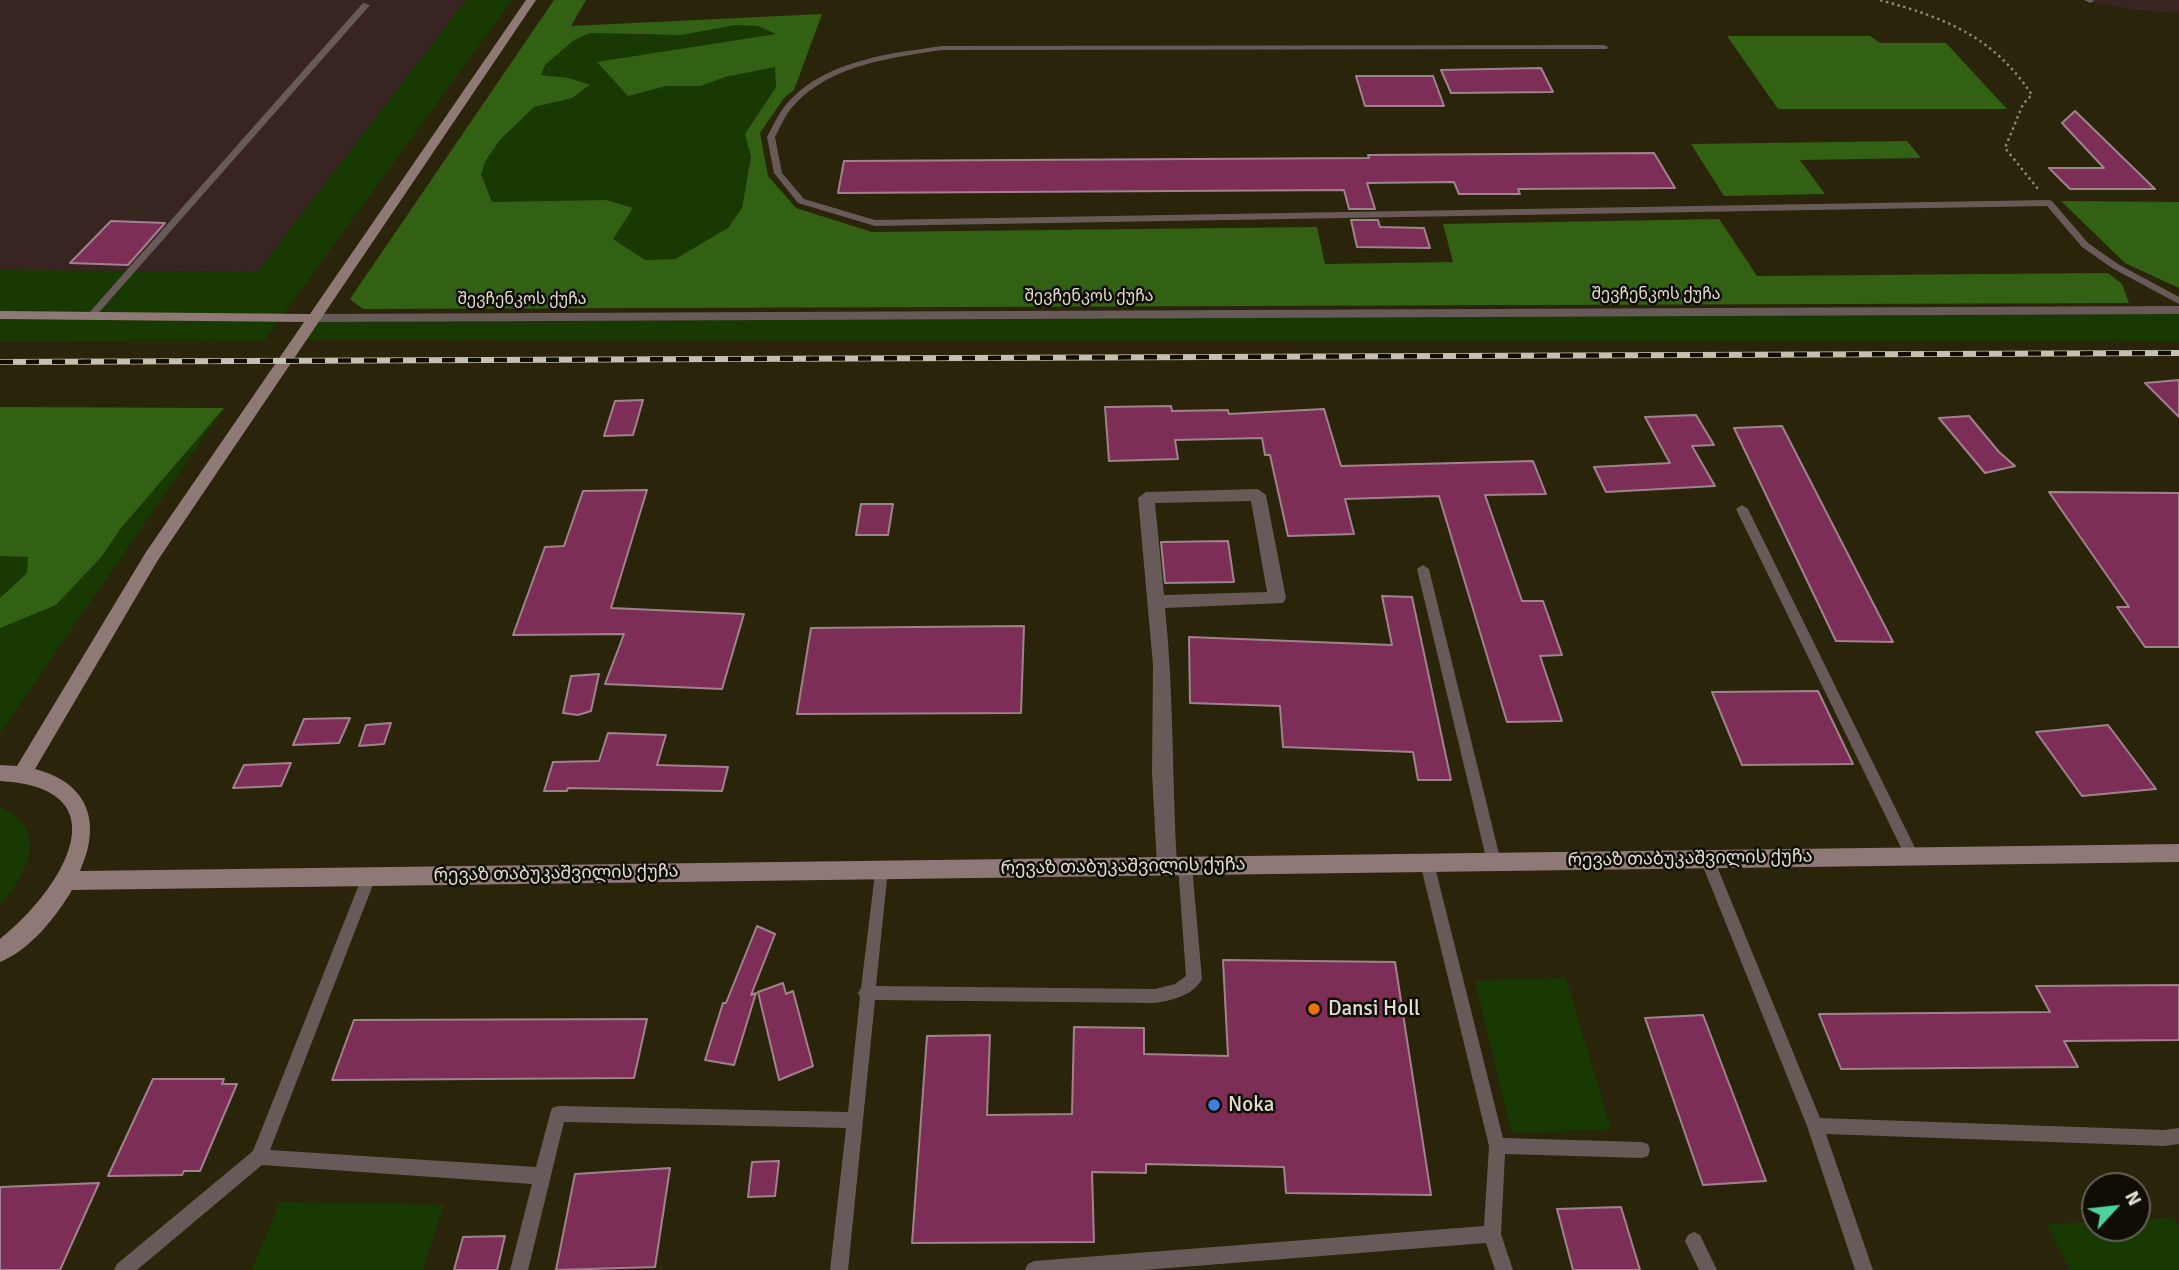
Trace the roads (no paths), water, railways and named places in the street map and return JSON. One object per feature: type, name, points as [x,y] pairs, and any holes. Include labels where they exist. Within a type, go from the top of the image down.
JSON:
[{"type":"main road","points":[[23,772],[152,556],[531,0]]},
{"type":"main road","name":"შევჩენკოს ქუჩა","points":[[0,316],[313,318]]},
{"type":"main road","points":[[0,772],[23,772],[51,780],[71,795],[81,818],[80,846],[66,881],[45,911],[0,952]]},
{"type":"main road","name":"რევაზ თაბუკაშვილის ქუჩა","points":[[66,881],[2179,853]]},
{"type":"street","name":"შევჩენკოს ქუჩა","points":[[313,318],[2179,310]]},
{"type":"street","points":[[1156,602],[1277,598],[1258,495],[1146,498],[1162,665],[1162,772],[1176,866]]},
{"type":"lane","points":[[92,316],[366,5]]},
{"type":"lane","points":[[1604,47],[943,48],[886,56],[824,79],[791,103],[771,137],[778,173],[802,201],[875,223],[2049,203],[2085,245],[2115,266],[2179,301]]},
{"type":"lane","points":[[1742,509],[1912,856]]},
{"type":"lane","points":[[1423,569],[1494,862]]},
{"type":"lane","points":[[1707,859],[1815,1126],[1864,1270]]},
{"type":"lane","points":[[1427,863],[1497,1146],[1492,1234],[1504,1270]]},
{"type":"lane","points":[[866,993],[1155,996],[1178,990],[1194,979],[1176,866]]},
{"type":"lane","points":[[839,1270],[881,870]]},
{"type":"lane","points":[[123,1270],[259,1157],[369,877]]},
{"type":"lane","points":[[519,1270],[558,1114],[853,1121]]},
{"type":"lane","points":[[1815,1126],[2164,1138],[2179,1136]]},
{"type":"lane","points":[[1497,1146],[1642,1150]]},
{"type":"lane","points":[[259,1157],[542,1176]]},
{"type":"lane","points":[[1034,1270],[1492,1234]]},
{"type":"lane","points":[[1694,1241],[1708,1270]]},
{"type":"railway","points":[[0,362],[2179,353]]},
{"type":"place","name":"Dansi Holl","points":[[1314,1009]]},
{"type":"place","name":"Noka","points":[[1214,1105]]}]
